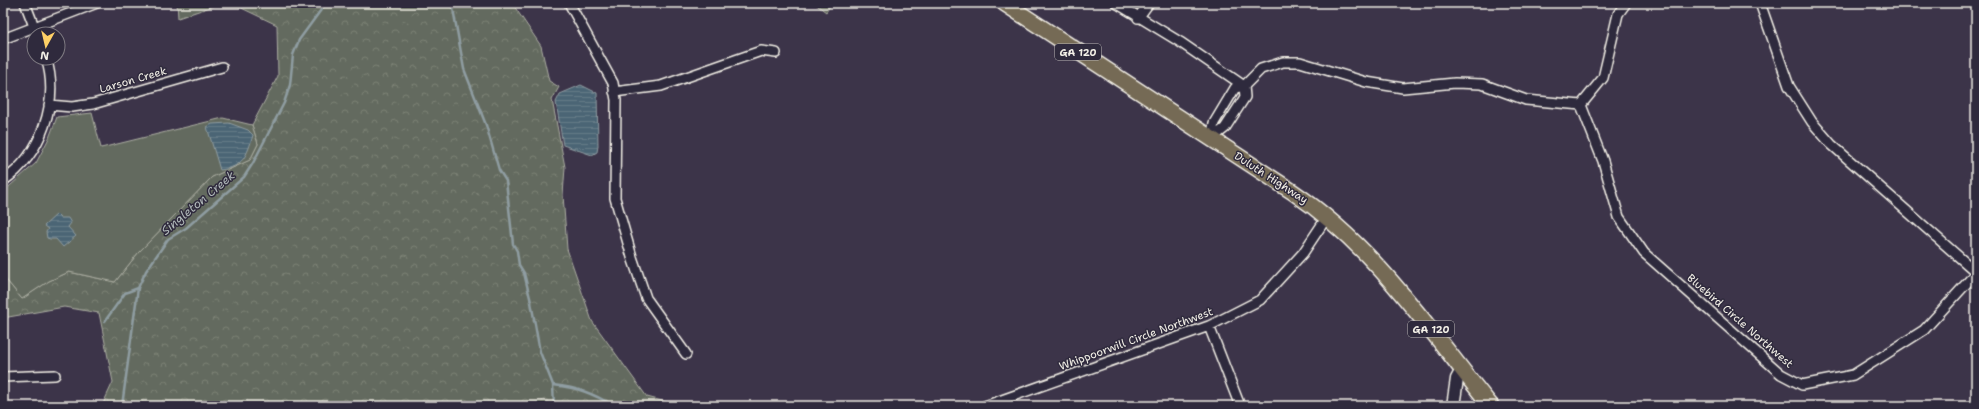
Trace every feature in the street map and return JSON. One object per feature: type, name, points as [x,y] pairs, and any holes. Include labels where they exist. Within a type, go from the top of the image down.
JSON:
[{"type":"main road","name":"Duluth Highway","points":[[1004,3],[1328,217],[1380,267],[1492,406]]},
{"type":"street","points":[[25,3],[34,26]]},
{"type":"street","points":[[44,26],[97,3]]},
{"type":"street","points":[[569,3],[613,83],[616,100],[614,198],[646,298],[686,354]]},
{"type":"street","points":[[1116,3],[1138,18],[1180,42],[1244,86]]},
{"type":"street","points":[[1138,18],[1149,3]]},
{"type":"street","points":[[1211,139],[1214,123],[1235,88],[1244,86],[1261,69],[1283,62],[1300,62],[1366,82],[1403,88],[1455,83],[1482,84],[1526,100],[1581,105],[1604,78],[1618,14],[1626,3]]},
{"type":"street","name":"Bluebird Circle Northwest","points":[[1581,105],[1603,161],[1619,217],[1644,253],[1781,374],[1802,386],[1852,375],[1924,330],[1976,273],[1831,144],[1812,122],[1789,86],[1760,3]]},
{"type":"street","points":[[3,39],[26,33]]},
{"type":"street","points":[[614,92],[661,86],[761,51],[776,53]]},
{"type":"street","points":[[3,181],[19,168],[32,151],[46,122],[49,105],[50,80],[47,66]]},
{"type":"street","name":"Larson Creek","points":[[49,105],[72,107],[93,104],[222,67]]},
{"type":"street","points":[[1211,139],[1225,128],[1245,98],[1244,86]]},
{"type":"street","name":"Whippoorwill Circle Northwest","points":[[985,406],[1209,326],[1260,300],[1303,253],[1328,217]]},
{"type":"street","points":[[1209,326],[1240,406]]},
{"type":"street","points":[[1453,406],[1457,379],[1462,370]]},
{"type":"street","points":[[3,377],[55,375]]},
{"type":"green space","points":[[177,3],[222,3],[178,18]]},
{"type":"green space","points":[[231,3],[512,3],[541,46],[549,81],[559,87],[552,100],[565,167],[563,195],[567,249],[592,321],[647,397],[681,406],[102,406],[113,382],[99,313],[64,307],[3,318],[3,276],[22,299],[49,281],[69,272],[115,282],[138,253],[212,177],[250,160],[258,144],[252,125],[278,76],[277,25]]},
{"type":"green space","points":[[814,3],[832,3],[826,12]]},
{"type":"green space","points":[[92,113],[101,148],[223,118],[252,125],[258,144],[250,160],[212,177],[138,253],[115,282],[69,272],[49,281],[22,299],[3,276],[3,192],[36,163],[49,138],[57,117]]},
{"type":"water","points":[[581,85],[597,93],[598,146],[597,152],[592,155],[563,145],[556,102],[560,94]]},
{"type":"water","points":[[229,123],[248,130],[253,135],[249,149],[243,159],[234,166],[220,170],[207,127],[212,124]]},
{"type":"water","points":[[57,214],[61,218],[68,218],[71,223],[68,227],[76,236],[63,247],[56,239],[47,238],[46,232],[48,229],[44,226]]},
{"type":"waterway","name":"Singleton Creek","points":[[122,406],[138,288],[146,271],[168,239],[186,228],[244,177],[253,163],[284,103],[290,85],[293,55],[299,40],[326,3]]},
{"type":"waterway","points":[[452,3],[464,69],[486,125],[499,170],[506,181],[513,244],[517,251],[519,265],[524,273],[540,352],[553,385],[554,406]]},
{"type":"waterway","points":[[105,321],[125,293],[138,288]]},
{"type":"waterway","points":[[553,385],[585,392],[614,406]]}]
